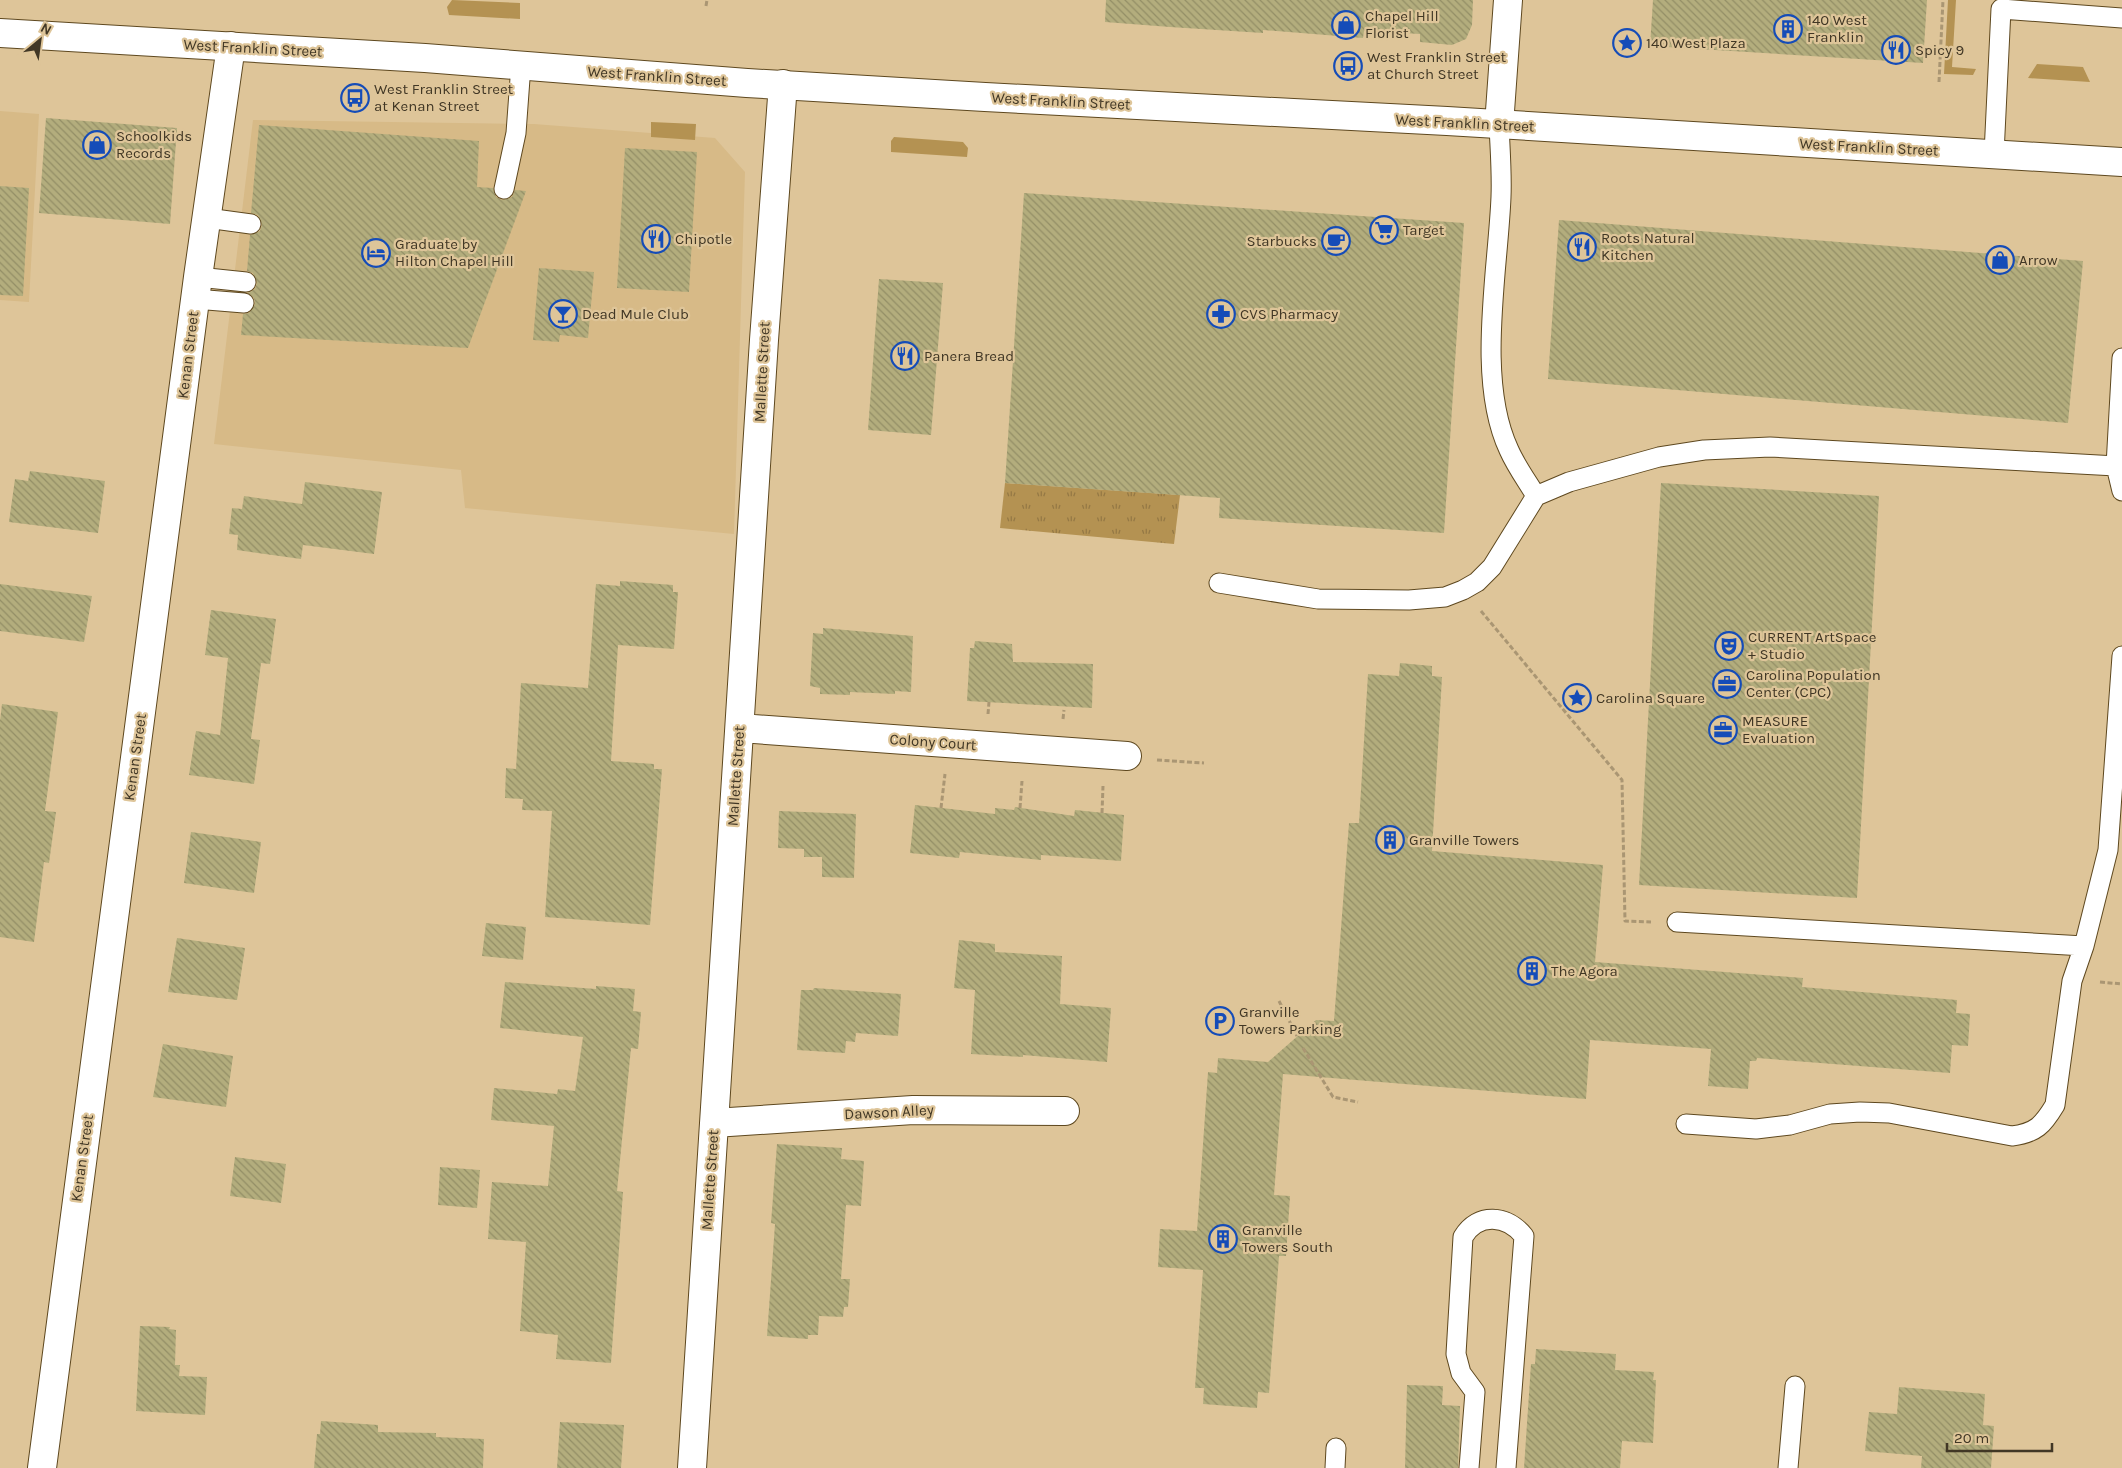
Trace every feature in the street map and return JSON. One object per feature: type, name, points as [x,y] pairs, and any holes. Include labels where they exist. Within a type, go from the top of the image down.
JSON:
[{"type":"street","points":[[1499,125],[1508,0]]},
{"type":"street","name":"West Franklin Street","points":[[0,33],[231,46],[783,84],[2122,162]]},
{"type":"street","name":"Kenan Street","points":[[42,1468],[196,288],[231,46]]},
{"type":"street","name":"Mallette Street","points":[[692,1468],[768,282],[783,84]]},
{"type":"street","name":"Colony Court","points":[[740,728],[1126,756]]},
{"type":"street","name":"Dawson Alley","points":[[714,1123],[913,1110],[1064,1111]]},
{"type":"lane","points":[[1994,154],[2002,9],[2122,18]]},
{"type":"lane","points":[[504,189],[516,133],[521,65]]},
{"type":"lane","points":[[1499,125],[1501,196],[1493,302],[1494,392],[1498,417],[1508,450],[1536,496]]},
{"type":"lane","points":[[206,218],[251,224]]},
{"type":"lane","points":[[196,288],[246,282]]},
{"type":"lane","points":[[196,288],[244,303]]},
{"type":"lane","points":[[2122,358],[2116,466],[2122,491]]},
{"type":"lane","points":[[1219,583],[1318,599],[1409,600],[1446,597],[1463,590],[1492,567],[1536,496],[1569,482],[1659,457],[1713,449],[1770,447],[2116,466]]},
{"type":"lane","points":[[1686,1124],[1756,1129],[1790,1125],[1830,1114],[1889,1113],[2012,1136],[2029,1134],[2045,1121],[2055,1105],[2072,981],[2084,946],[2108,850],[2122,656]]},
{"type":"lane","points":[[1677,922],[2084,946]]},
{"type":"lane","points":[[1470,1468],[1475,1392],[1461,1373],[1456,1354],[1463,1237],[1470,1225],[1486,1219],[1503,1220],[1515,1225],[1524,1236],[1506,1468]]},
{"type":"lane","points":[[1788,1468],[1795,1386]]},
{"type":"lane","points":[[1335,1468],[1336,1448]]},
{"type":"path","points":[[706,6],[707,0]]},
{"type":"path","points":[[1939,82],[1943,0]]},
{"type":"path","points":[[1479,608],[1622,780],[1625,921],[1677,922]]},
{"type":"path","points":[[1126,756],[1204,763]]},
{"type":"path","points":[[2110,983],[2122,984]]},
{"type":"path","points":[[1279,1001],[1297,1036]]},
{"type":"path","points":[[1303,1048],[1333,1096],[1358,1102]]},
{"type":"shaded area","points":[[0,111],[39,114],[29,302],[0,300]]},
{"type":"shaded area","points":[[253,120],[534,124],[715,138],[745,172],[734,534],[465,508],[461,470],[214,444]]},
{"type":"green space","points":[[452,0],[520,3],[520,19],[449,15],[447,7]]},
{"type":"green space","points":[[1948,0],[1956,0],[1952,67],[1976,69],[1973,75],[1944,74]]},
{"type":"green space","points":[[2037,64],[2083,67],[2090,82],[2028,78]]},
{"type":"green space","points":[[651,122],[696,124],[695,140],[651,137]]},
{"type":"green space","points":[[894,137],[963,142],[968,148],[967,157],[891,152],[891,141]]},
{"type":"green space","points":[[1005,483],[1180,495],[1174,544],[1000,528]]},
{"type":"building","points":[[1106,0],[1473,0],[1472,25],[1466,39],[1452,45],[1420,42],[1420,34],[1364,31],[1363,38],[1263,30],[1263,33],[1105,22]]},
{"type":"building","name":"140 West Franklin","points":[[1653,0],[1927,0],[1923,63],[1650,46]]},
{"type":"building","points":[[46,118],[177,128],[170,224],[39,213]]},
{"type":"building","name":"Graduate by Hilton Chapel Hill","points":[[259,125],[479,141],[477,187],[493,188],[496,197],[502,200],[512,197],[515,190],[526,191],[468,348],[241,335],[243,314],[249,313],[255,304],[254,298],[248,293],[255,289],[257,283],[253,273],[247,271],[250,235],[260,231],[262,225],[258,215],[251,213]]},
{"type":"building","name":"Chipotle","points":[[625,148],[697,152],[689,292],[617,288]]},
{"type":"building","points":[[0,186],[29,188],[23,296],[0,295]]},
{"type":"building","points":[[1024,193],[1464,223],[1444,533],[1219,518],[1220,498],[1005,483]]},
{"type":"building","points":[[1559,220],[2083,261],[2068,423],[1548,379]]},
{"type":"building","name":"Dead Mule Club","points":[[539,268],[594,272],[588,338],[560,335],[559,342],[533,340]]},
{"type":"building","name":"Panera Bread","points":[[879,279],[943,283],[931,435],[868,430]]},
{"type":"building","points":[[30,471],[105,481],[98,533],[9,522],[15,479],[28,481]]},
{"type":"building","points":[[305,482],[382,492],[374,554],[303,545],[301,559],[237,550],[238,535],[229,534],[232,508],[242,509],[244,496],[302,504]]},
{"type":"building","points":[[1661,483],[1879,496],[1857,898],[1639,885]]},
{"type":"building","points":[[620,581],[673,585],[673,592],[678,592],[674,649],[618,645],[611,761],[654,764],[654,769],[662,769],[650,925],[545,917],[552,811],[522,810],[523,799],[505,798],[506,768],[516,769],[521,683],[588,688],[596,584],[620,586]]},
{"type":"building","points":[[0,584],[92,596],[84,642],[0,631]]},
{"type":"building","points":[[211,610],[276,619],[270,664],[261,663],[251,739],[260,740],[254,784],[189,775],[196,731],[220,735],[228,658],[205,655]]},
{"type":"building","points":[[823,628],[913,636],[911,692],[895,691],[895,694],[850,692],[850,695],[820,694],[820,688],[810,686],[813,633],[823,634]]},
{"type":"building","points":[[975,641],[1012,644],[1013,662],[1093,664],[1092,708],[967,701],[970,648],[974,648]]},
{"type":"building","points":[[1400,663],[1432,666],[1432,676],[1442,677],[1432,851],[1603,865],[1595,962],[1803,978],[1802,987],[1957,1000],[1956,1013],[1970,1014],[1968,1046],[1952,1045],[1950,1073],[1757,1058],[1756,1061],[1750,1061],[1748,1089],[1708,1086],[1711,1049],[1590,1040],[1586,1099],[1283,1074],[1274,1195],[1290,1196],[1286,1256],[1279,1256],[1269,1393],[1258,1392],[1257,1408],[1203,1404],[1204,1388],[1195,1388],[1203,1270],[1158,1267],[1160,1229],[1197,1231],[1208,1072],[1217,1073],[1218,1058],[1268,1062],[1316,1020],[1334,1021],[1349,823],[1359,823],[1368,674],[1399,676]]},
{"type":"building","points":[[2,704],[58,712],[45,811],[56,812],[49,863],[44,862],[34,942],[0,937],[0,721]]},
{"type":"building","points":[[915,805],[995,814],[995,808],[1014,810],[1015,807],[1074,816],[1075,810],[1124,815],[1121,861],[1041,855],[1041,860],[960,852],[959,858],[910,853]]},
{"type":"building","points":[[779,811],[856,814],[854,878],[822,877],[822,857],[804,857],[804,849],[778,848]]},
{"type":"building","points":[[191,832],[261,842],[254,893],[184,883]]},
{"type":"building","points":[[486,923],[526,927],[523,960],[482,956]]},
{"type":"building","points":[[177,938],[245,948],[237,1000],[168,992]]},
{"type":"building","points":[[959,940],[995,944],[995,952],[1062,956],[1060,1004],[1111,1008],[1107,1062],[1023,1055],[1023,1057],[971,1054],[975,990],[954,988]]},
{"type":"building","points":[[505,982],[596,989],[596,986],[635,989],[633,1011],[641,1012],[638,1049],[631,1048],[617,1191],[623,1192],[611,1363],[556,1359],[558,1335],[520,1331],[526,1242],[488,1239],[492,1182],[548,1186],[554,1126],[491,1120],[494,1088],[557,1094],[558,1089],[575,1091],[583,1037],[500,1028]]},
{"type":"building","points":[[814,988],[901,994],[898,1036],[856,1033],[855,1042],[846,1041],[845,1053],[797,1050],[801,990],[813,990]]},
{"type":"building","points":[[163,1044],[233,1056],[226,1107],[153,1097]]},
{"type":"building","points":[[777,1144],[842,1148],[841,1159],[864,1161],[861,1206],[846,1205],[841,1279],[850,1279],[848,1307],[844,1307],[843,1317],[819,1316],[818,1335],[808,1335],[808,1339],[767,1336],[775,1224],[771,1223]]},
{"type":"building","points":[[235,1157],[286,1164],[281,1203],[230,1196]]},
{"type":"building","points":[[440,1167],[480,1170],[477,1208],[438,1205]]},
{"type":"building","points":[[140,1326],[170,1327],[169,1329],[176,1330],[175,1365],[180,1365],[179,1376],[207,1377],[205,1415],[136,1411]]},
{"type":"building","points":[[1536,1349],[1616,1354],[1615,1370],[1654,1372],[1653,1380],[1656,1380],[1653,1443],[1622,1441],[1620,1468],[1524,1468],[1531,1364],[1535,1364]]},
{"type":"building","points":[[1407,1385],[1443,1386],[1442,1405],[1460,1406],[1458,1468],[1405,1468]]},
{"type":"building","points":[[1899,1387],[1985,1394],[1983,1425],[1994,1426],[1991,1468],[1921,1468],[1922,1456],[1865,1451],[1869,1412],[1897,1414]]},
{"type":"building","points":[[321,1421],[378,1425],[378,1432],[436,1433],[436,1437],[484,1439],[483,1468],[314,1468],[317,1434],[320,1434]]},
{"type":"building","points":[[560,1422],[624,1425],[621,1468],[557,1468]]},
{"type":"place","name":"Chapel Hill Florist","points":[[1346,25]]},
{"type":"place","name":"140 West Franklin","points":[[1788,29]]},
{"type":"place","name":"140 West Plaza","points":[[1627,43]]},
{"type":"place","name":"Spicy 9","points":[[1896,50]]},
{"type":"place","name":"West Franklin Street at Church Street","points":[[1348,66]]},
{"type":"place","name":"West Franklin Street at Kenan Street","points":[[355,98]]},
{"type":"place","name":"Schoolkids Records","points":[[97,145]]},
{"type":"place","name":"Target","points":[[1384,230]]},
{"type":"place","name":"Chipotle","points":[[656,239]]},
{"type":"place","name":"Starbucks","points":[[1336,241]]},
{"type":"place","name":"Roots Natural Kitchen","points":[[1582,247]]},
{"type":"place","name":"Graduate by Hilton Chapel Hill","points":[[376,253]]},
{"type":"place","name":"Arrow","points":[[2000,260]]},
{"type":"place","name":"Dead Mule Club","points":[[563,314]]},
{"type":"place","name":"CVS Pharmacy","points":[[1221,314]]},
{"type":"place","name":"Panera Bread","points":[[905,356]]},
{"type":"place","name":"CURRENT ArtSpace + Studio","points":[[1729,646]]},
{"type":"place","name":"Carolina Population Center (CPC)","points":[[1727,684]]},
{"type":"place","name":"Carolina Square","points":[[1577,698]]},
{"type":"place","name":"MEASURE Evaluation","points":[[1723,730]]},
{"type":"place","name":"Granville Towers","points":[[1390,840]]},
{"type":"place","name":"The Agora","points":[[1532,971]]},
{"type":"place","name":"Granville Towers Parking","points":[[1220,1021]]},
{"type":"place","name":"Granville Towers South","points":[[1223,1239]]}]
